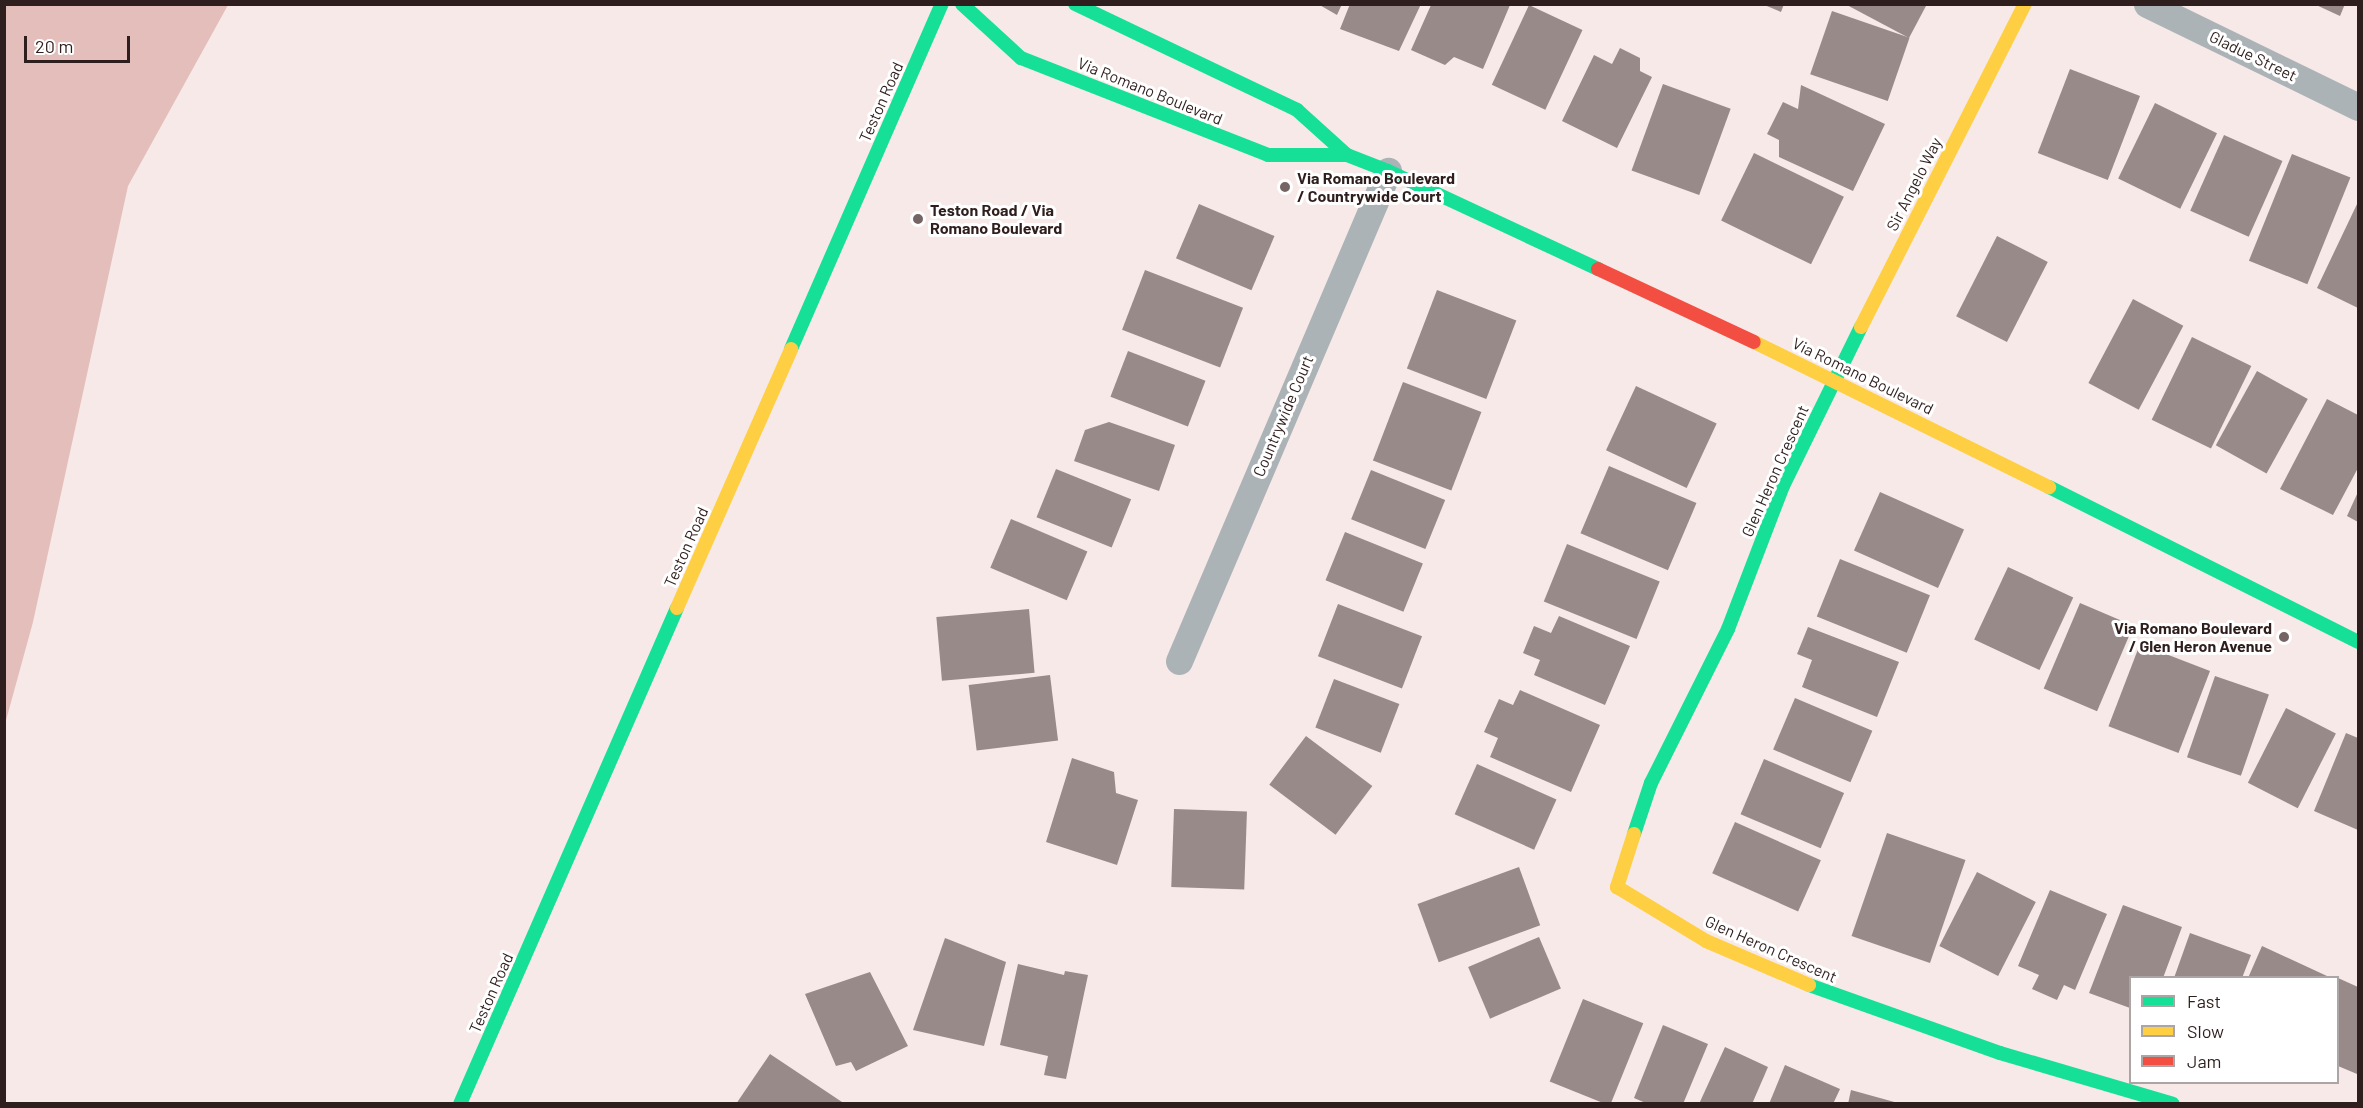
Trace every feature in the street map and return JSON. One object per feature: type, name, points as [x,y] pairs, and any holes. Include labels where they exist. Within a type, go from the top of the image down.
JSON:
[{"type":"street","name":"Teston Road","points":[[460,1104],[942,4]]},
{"type":"street","name":"Via Romano Boulevard","points":[[962,4],[1021,58],[1268,155],[1347,155]]},
{"type":"street","name":"Via Romano Boulevard","points":[[1075,4],[1296,110],[1347,155],[1388,171],[1836,380],[2358,642]]},
{"type":"street","name":"Sir Angelo Way","points":[[1836,380],[1863,320],[2025,4]]},
{"type":"street","name":"Gladue Street","points":[[2147,4],[2358,107]]},
{"type":"street","name":"Countrywide Court","points":[[1179,661],[1388,171]]},
{"type":"street","name":"Glen Heron Crescent","points":[[1836,380],[1783,486],[1728,629],[1651,783],[1617,887],[1706,941],[1825,992],[2000,1053],[2173,1104]]},
{"type":"shaded area","points":[[5,4],[228,5],[128,186],[33,622],[5,724]]},
{"type":"building","points":[[1318,4],[1342,4],[1337,15]]},
{"type":"building","points":[[1350,4],[1421,4],[1399,51],[1340,29]]},
{"type":"building","points":[[1762,4],[1784,4],[1781,12]]},
{"type":"building","points":[[1845,4],[1927,4],[1909,38]]},
{"type":"building","points":[[2314,4],[2345,4],[2340,16]]},
{"type":"building","points":[[1431,5],[1510,5],[1483,69],[1454,57],[1445,65],[1411,50]]},
{"type":"building","points":[[1529,5],[1582,30],[1545,110],[1492,85]]},
{"type":"building","points":[[1832,11],[1910,38],[1888,101],[1810,74]]},
{"type":"building","points":[[1620,48],[1640,58],[1640,71],[1652,77],[1617,148],[1562,121],[1594,55],[1612,64]]},
{"type":"building","points":[[2070,69],[2140,96],[2108,180],[2038,153]]},
{"type":"building","points":[[1663,84],[1731,109],[1699,195],[1632,170]]},
{"type":"building","points":[[1801,85],[1885,124],[1853,191],[1779,157],[1779,140],[1767,134],[1783,102],[1798,109]]},
{"type":"building","points":[[2155,103],[2217,133],[2180,209],[2118,178]]},
{"type":"building","points":[[2224,135],[2282,161],[2249,237],[2190,211]]},
{"type":"building","points":[[1754,153],[1844,197],[1811,264],[1721,220]]},
{"type":"building","points":[[2292,154],[2350,178],[2307,284],[2249,261]]},
{"type":"building","points":[[2358,202],[2358,308],[2317,288]]},
{"type":"building","points":[[1199,204],[1274,236],[1251,290],[1176,258]]},
{"type":"building","points":[[1997,236],[2048,262],[2007,342],[1956,316]]},
{"type":"building","points":[[1145,270],[1243,308],[1220,367],[1122,330]]},
{"type":"building","points":[[1437,290],[1516,320],[1486,399],[1407,368]]},
{"type":"building","points":[[2133,299],[2183,326],[2139,410],[2088,383]]},
{"type":"building","points":[[2192,337],[2251,366],[2211,449],[2152,420]]},
{"type":"building","points":[[1128,351],[1205,381],[1188,426],[1110,397]]},
{"type":"building","points":[[2257,371],[2308,399],[2267,473],[2216,445]]},
{"type":"building","points":[[1403,382],[1481,412],[1451,491],[1373,460]]},
{"type":"building","points":[[1636,386],[1717,424],[1687,488],[1606,450]]},
{"type":"building","points":[[2327,399],[2358,415],[2358,468],[2333,515],[2280,489]]},
{"type":"building","points":[[1109,422],[1175,445],[1159,491],[1074,461],[1085,430]]},
{"type":"building","points":[[1609,466],[1696,503],[1668,570],[1580,533]]},
{"type":"building","points":[[1056,469],[1131,499],[1112,548],[1037,517]]},
{"type":"building","points":[[1371,470],[1445,500],[1425,549],[1351,519]]},
{"type":"building","points":[[1880,492],[1964,529],[1938,588],[1854,550]]},
{"type":"building","points":[[2358,492],[2358,522],[2347,516]]},
{"type":"building","points":[[1011,519],[1087,551],[1067,600],[990,568]]},
{"type":"building","points":[[1345,532],[1423,563],[1403,612],[1326,580]]},
{"type":"building","points":[[1567,544],[1660,581],[1636,639],[1544,601]]},
{"type":"building","points":[[1840,559],[1930,595],[1907,653],[1817,616]]},
{"type":"building","points":[[2008,567],[2073,597],[2039,670],[1974,640]]},
{"type":"building","points":[[2080,603],[2133,626],[2097,711],[2044,689]]},
{"type":"building","points":[[1338,604],[1422,636],[1402,689],[1318,656]]},
{"type":"building","points":[[1029,609],[1035,673],[942,681],[936,617]]},
{"type":"building","points":[[1559,616],[1630,646],[1605,705],[1534,675],[1540,660],[1523,653],[1534,626],[1551,633]]},
{"type":"building","points":[[1808,627],[1899,662],[1877,717],[1802,687],[1812,660],[1797,654]]},
{"type":"building","points":[[2140,644],[2210,671],[2178,753],[2108,726]]},
{"type":"building","points":[[1050,675],[1058,741],[977,751],[969,685]]},
{"type":"building","points":[[2215,676],[2269,695],[2241,776],[2187,757]]},
{"type":"building","points":[[1334,679],[1399,704],[1381,753],[1315,728]]},
{"type":"building","points":[[1520,690],[1600,725],[1571,792],[1490,757],[1498,738],[1484,732],[1499,699],[1513,705]]},
{"type":"building","points":[[1795,698],[1872,731],[1850,782],[1773,750]]},
{"type":"building","points":[[2286,708],[2336,733],[2298,808],[2248,783]]},
{"type":"building","points":[[2346,733],[2358,738],[2358,830],[2314,811]]},
{"type":"building","points":[[1306,736],[1372,786],[1336,835],[1269,785]]},
{"type":"building","points":[[1072,758],[1114,772],[1116,793],[1138,800],[1117,865],[1046,842]]},
{"type":"building","points":[[1764,759],[1844,793],[1821,848],[1741,814]]},
{"type":"building","points":[[1477,764],[1556,799],[1534,850],[1455,814]]},
{"type":"building","points":[[1174,809],[1247,812],[1244,890],[1171,887]]},
{"type":"building","points":[[1735,822],[1821,860],[1798,911],[1712,873]]},
{"type":"building","points":[[1887,833],[1965,860],[1930,963],[1852,936]]},
{"type":"building","points":[[1519,867],[1540,925],[1439,962],[1418,904]]},
{"type":"building","points":[[1977,872],[2036,902],[1998,976],[1939,946]]},
{"type":"building","points":[[2050,890],[2107,914],[2075,990],[2064,985],[2057,1000],[2032,989],[2039,975],[2018,966]]},
{"type":"building","points":[[2123,905],[2182,927],[2164,976],[2129,976],[2129,1008],[2089,993]]},
{"type":"building","points":[[2190,933],[2251,955],[2243,976],[2175,976]]},
{"type":"building","points":[[1539,937],[1561,989],[1490,1019],[1468,967]]},
{"type":"building","points":[[945,938],[1006,962],[984,1046],[913,1030]]},
{"type":"building","points":[[2262,946],[2327,976],[2249,976]]},
{"type":"building","points":[[1018,964],[1064,975],[1065,971],[1088,975],[1066,1079],[1044,1075],[1048,1056],[1000,1045]]},
{"type":"building","points":[[870,972],[908,1046],[856,1071],[851,1062],[836,1066],[805,994]]},
{"type":"building","points":[[2339,978],[2358,987],[2357,1074],[2339,1066]]},
{"type":"building","points":[[1583,999],[1643,1023],[1611,1104],[1605,1104],[1550,1082]]},
{"type":"building","points":[[1663,1025],[1708,1044],[1683,1104],[1648,1104],[1634,1098]]},
{"type":"building","points":[[1725,1047],[1768,1067],[1752,1104],[1699,1104]]},
{"type":"building","points":[[770,1054],[842,1102],[841,1104],[736,1104]]},
{"type":"building","points":[[1785,1065],[1840,1089],[1833,1104],[1769,1104]]},
{"type":"building","points":[[1851,1090],[1898,1103],[1898,1104],[1848,1104]]},
{"type":"traffic: fast","points":[[791,349],[942,4]]},
{"type":"traffic: fast","points":[[962,4],[1021,58],[1268,155],[1347,155]]},
{"type":"traffic: fast","points":[[1075,4],[1297,110],[1347,155],[1388,171],[1598,269]]},
{"type":"traffic: fast","points":[[1634,834],[1651,783],[1728,629],[1783,486],[1861,327]]},
{"type":"traffic: fast","points":[[2049,487],[2358,642]]},
{"type":"traffic: fast","points":[[460,1104],[677,608]]},
{"type":"traffic: fast","points":[[1809,985],[2000,1053],[2173,1104]]},
{"type":"traffic: slow","points":[[1861,327],[2025,4]]},
{"type":"traffic: slow","points":[[1754,342],[2049,487]]},
{"type":"traffic: slow","points":[[677,608],[791,349]]},
{"type":"traffic: slow","points":[[1634,834],[1617,887],[1706,941],[1809,985]]},
{"type":"traffic: jam","points":[[1598,269],[1754,342]]},
{"type":"place","name":"Via Romano Boulevard / Countrywide Court","points":[[1285,187]]},
{"type":"place","name":"Teston Road / Via Romano Boulevard","points":[[918,219]]},
{"type":"place","name":"Via Romano Boulevard / Glen Heron Avenue","points":[[2284,637]]}]
